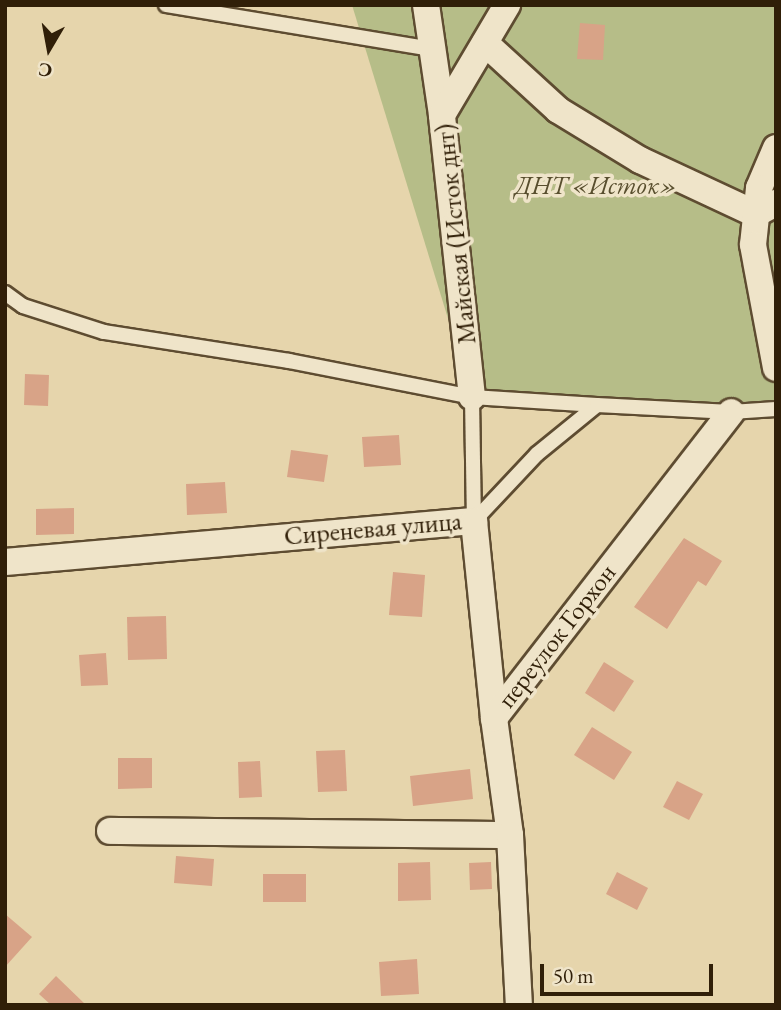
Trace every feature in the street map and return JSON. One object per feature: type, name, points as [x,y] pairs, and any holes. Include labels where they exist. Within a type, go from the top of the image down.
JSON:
[{"type":"street","points":[[426,5],[442,115]]},
{"type":"street","name":"Майская (Исток днт)","points":[[472,397],[442,115],[508,5]]},
{"type":"street","points":[[485,43],[558,110],[640,160],[766,209]]},
{"type":"street","points":[[776,148],[759,188],[766,209],[753,245],[776,368]]},
{"type":"street","name":"переулок Горхон","points":[[519,1005],[510,835],[494,718],[731,412]]},
{"type":"street","points":[[474,521],[494,718]]},
{"type":"street","name":"Сиреневая улица","points":[[5,562],[474,521]]},
{"type":"street","points":[[110,831],[510,835]]},
{"type":"lane","points":[[166,5],[432,49]]},
{"type":"lane","points":[[5,293],[23,306],[104,332],[289,360],[472,397],[731,412],[776,409]]},
{"type":"lane","name":"Сиреневая улица","points":[[472,397],[474,521]]},
{"type":"lane","points":[[474,521],[537,454],[597,405]]},
{"type":"green space","name":"ДНТ «Исток»","points":[[352,5],[776,5],[776,416],[472,397]]},
{"type":"building","points":[[580,23],[605,25],[603,60],[577,59]]},
{"type":"building","points":[[25,374],[49,375],[48,406],[24,405]]},
{"type":"building","points":[[399,435],[401,465],[364,467],[362,437]]},
{"type":"building","points":[[291,450],[328,455],[324,482],[287,477]]},
{"type":"building","points":[[225,482],[227,513],[187,515],[186,484]]},
{"type":"building","points":[[74,508],[74,534],[36,535],[36,509]]},
{"type":"building","points":[[684,538],[722,561],[706,586],[698,581],[667,629],[634,607]]},
{"type":"building","points":[[393,572],[425,575],[422,617],[389,615]]},
{"type":"building","points":[[166,616],[167,659],[128,660],[127,617]]},
{"type":"building","points":[[106,653],[108,685],[81,686],[79,655]]},
{"type":"building","points":[[604,662],[634,681],[614,712],[585,693]]},
{"type":"building","points":[[592,727],[632,752],[614,780],[574,755]]},
{"type":"building","points":[[345,750],[347,791],[318,792],[316,751]]},
{"type":"building","points":[[118,758],[152,758],[152,788],[118,789]]},
{"type":"building","points":[[260,761],[262,797],[239,798],[238,762]]},
{"type":"building","points":[[470,769],[473,799],[413,806],[410,776]]},
{"type":"building","points":[[677,781],[703,794],[689,820],[663,807]]},
{"type":"building","points":[[176,856],[214,859],[212,886],[174,883]]},
{"type":"building","points":[[430,862],[431,900],[398,901],[398,863]]},
{"type":"building","points":[[491,862],[492,889],[470,890],[469,863]]},
{"type":"building","points":[[617,872],[648,888],[637,910],[606,894]]},
{"type":"building","points":[[263,874],[306,874],[306,902],[263,902]]},
{"type":"building","points":[[5,914],[32,937],[5,967]]},
{"type":"building","points":[[417,959],[419,994],[381,996],[379,962]]},
{"type":"building","points":[[56,976],[86,1005],[51,1005],[39,994]]}]
